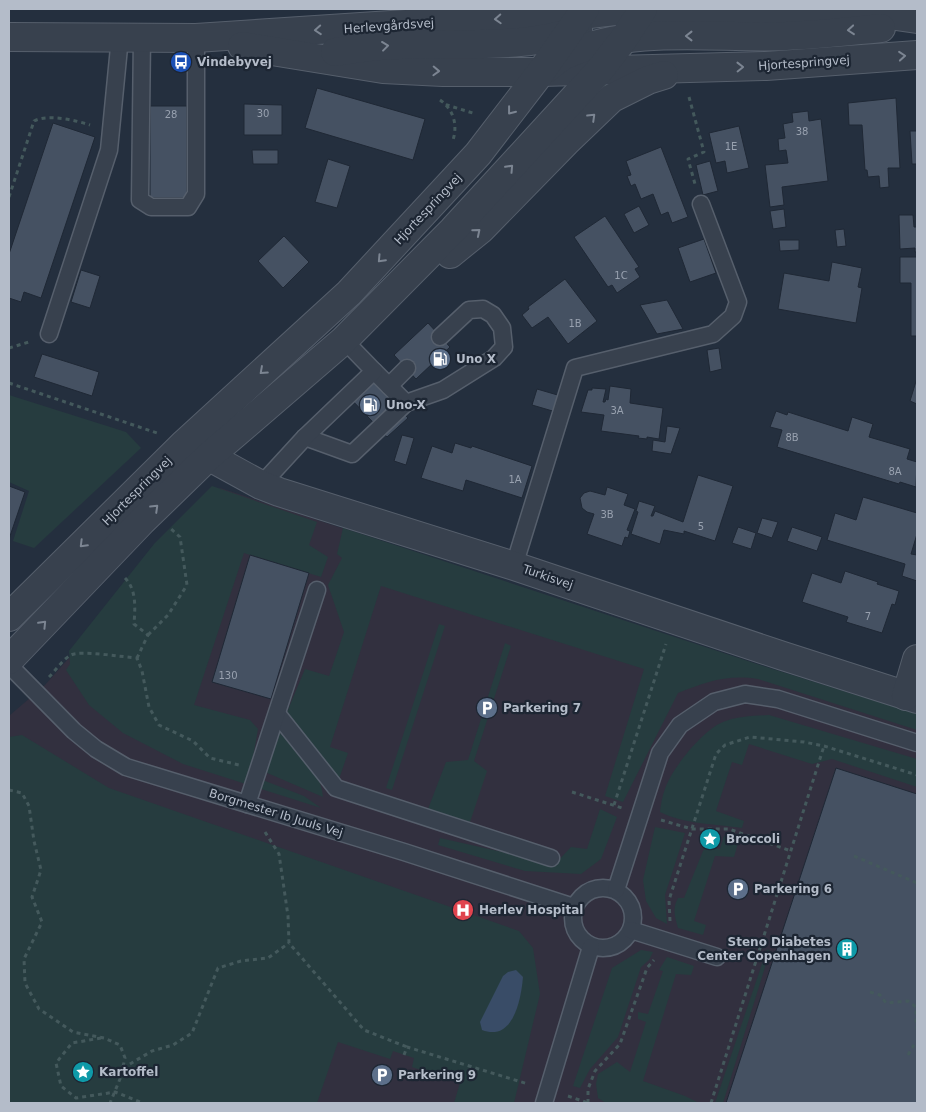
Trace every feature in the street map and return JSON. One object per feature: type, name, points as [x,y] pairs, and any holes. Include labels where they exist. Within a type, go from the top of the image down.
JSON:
[{"type":"street","points":[[301,56],[398,44],[516,43],[592,27],[633,10],[868,12],[917,18]]},
{"type":"street","name":"Hjortespringvej","points":[[9,617],[185,443],[349,293],[478,154],[541,72],[567,54],[592,27],[633,10]]},
{"type":"street","name":"Herlevgårdsvej","points":[[9,37],[196,38],[482,19],[592,27]]},
{"type":"street","points":[[592,27],[665,36],[786,36],[917,25]]},
{"type":"street","name":"Hjortespringvej","points":[[9,660],[208,457],[344,340],[454,230],[598,71],[592,27]]},
{"type":"street","name":"Herlevgårdsvej","points":[[196,38],[383,69],[541,72],[691,67]]},
{"type":"street","name":"Hjortespringvej","points":[[691,67],[805,64],[917,55]]},
{"type":"street","points":[[344,340],[481,229],[612,98],[648,80],[691,67]]},
{"type":"street","name":"Turkisvej","points":[[185,443],[261,485],[514,566],[912,698]]},
{"type":"street","points":[[912,698],[917,659]]},
{"type":"lane","points":[[131,37],[140,200],[151,207],[188,207],[196,194],[196,38]]},
{"type":"lane","points":[[50,334],[109,150],[111,131],[131,37]]},
{"type":"lane","points":[[514,566],[575,368],[713,334],[733,316],[738,302],[701,204]]},
{"type":"lane","points":[[305,438],[352,454],[406,403],[443,390],[494,358],[504,347],[502,328],[493,315],[483,309],[470,310],[440,336]]},
{"type":"lane","points":[[344,340],[406,403]]},
{"type":"lane","points":[[388,386],[406,368]]},
{"type":"lane","points":[[261,485],[305,438],[374,371]]},
{"type":"lane","points":[[247,804],[318,590]]},
{"type":"lane","name":"Borgmester Ib Juuls Vej","points":[[9,665],[74,731],[96,749],[126,767],[404,852],[574,907]]},
{"type":"lane","points":[[616,890],[660,753],[680,725],[714,702],[745,694],[778,700],[917,743]]},
{"type":"lane","points":[[278,715],[336,788],[551,858]]},
{"type":"lane","points":[[599,887],[616,890],[628,900],[634,914],[632,930],[622,943],[607,948],[591,947],[579,937],[572,923],[574,907],[584,893],[599,887]]},
{"type":"lane","points":[[632,930],[717,957]]},
{"type":"lane","points":[[546,1097],[591,947]]},
{"type":"path","points":[[689,98],[704,152],[688,159],[701,204]]},
{"type":"path","points":[[438,99],[447,105],[456,124],[456,131],[451,143]]},
{"type":"path","points":[[9,197],[34,121],[43,118],[71,120],[111,131]]},
{"type":"path","points":[[9,383],[185,443]]},
{"type":"path","points":[[154,510],[180,537],[187,585],[168,615],[148,635],[137,658],[142,670],[149,707],[159,725],[192,741],[210,758],[238,764],[257,776]]},
{"type":"path","points":[[105,560],[130,583],[136,603],[134,624],[148,635]]},
{"type":"path","points":[[614,805],[674,620]]},
{"type":"path","points":[[34,691],[72,654],[94,652],[102,655],[137,658]]},
{"type":"path","points":[[247,804],[279,854],[288,916],[289,944],[364,1030],[407,1048],[546,1097],[588,1103],[588,1089],[595,1071],[620,1044],[647,968],[660,953],[671,925],[669,900],[716,754],[725,745],[750,737],[824,746],[917,776]]},
{"type":"path","points":[[711,1103],[824,746]]},
{"type":"path","points":[[9,790],[22,793],[29,806],[34,842],[41,870],[32,897],[42,922],[24,960],[26,983],[39,1008],[73,1032],[104,1038],[120,1045],[125,1058],[110,1103]]},
{"type":"path","points":[[572,792],[692,829],[729,829],[791,851]]},
{"type":"path","points":[[854,856],[917,883]]},
{"type":"path","points":[[123,1068],[152,1051],[173,1045],[192,1033],[218,968],[241,961],[268,958],[289,944]]},
{"type":"path","points":[[870,992],[880,995],[886,1003],[908,1001],[917,1006],[917,1029]]},
{"type":"path","points":[[104,1038],[72,1043],[56,1063],[60,1086],[76,1098],[115,1092],[143,1103]]},
{"type":"path","points":[[908,1055],[916,1043]]},
{"type":"path","points":[[404,1054],[407,1048]]},
{"type":"shaded area","name":"Herlev Hospital","points":[[220,488],[917,717],[917,1103],[9,1103],[9,716],[45,685]]},
{"type":"green space","points":[[9,395],[126,432],[141,448],[34,548],[13,541],[29,491],[9,482]]},
{"type":"green space","points":[[212,486],[317,522],[309,545],[328,557],[321,577],[244,553],[194,705],[250,720],[258,729],[252,763],[260,779],[304,796],[321,808],[183,764],[123,733],[89,705],[66,670],[70,664],[69,651],[154,544]]},
{"type":"green space","points":[[343,528],[763,666],[917,714],[917,730],[758,679],[726,678],[717,680],[678,693],[623,802],[605,796],[644,669],[381,586],[330,747],[348,753],[339,779],[326,767],[287,712],[305,669],[329,676],[344,632],[328,585],[342,558],[337,554]]},
{"type":"green space","points":[[439,624],[445,626],[392,790],[386,788]]},
{"type":"green space","points":[[505,643],[511,646],[474,761],[487,771],[470,822],[428,809],[446,762],[468,760]]},
{"type":"green space","points":[[769,715],[917,759],[917,787],[832,759],[812,764],[749,744],[742,765],[732,762],[716,811],[744,821],[742,828],[689,821],[660,812],[664,792],[674,771],[706,733],[728,720]]},
{"type":"green space","points":[[279,732],[313,769],[318,778],[323,797],[265,772]]},
{"type":"green space","points":[[22,735],[109,788],[519,931],[533,948],[540,994],[514,1103],[454,1103],[460,1083],[412,1067],[414,1058],[393,1051],[390,1059],[338,1042],[317,1103],[9,1103],[9,737]]},
{"type":"green space","points":[[600,809],[617,817],[601,859],[581,874],[525,871],[438,845],[440,838],[555,864],[571,847],[587,849]]},
{"type":"green space","points":[[655,827],[685,833],[665,895],[667,924],[656,918],[646,901],[643,880]]},
{"type":"green space","points":[[724,836],[739,840],[734,857],[715,856],[694,921],[706,925],[703,935],[678,928],[675,909],[678,898],[684,898],[703,851],[705,849],[720,849]]},
{"type":"green space","points":[[767,949],[770,951],[723,1103],[715,1103]]},
{"type":"green space","points":[[641,950],[653,952],[649,960],[641,967],[618,1037],[590,1069],[580,1088],[573,1086],[612,968]]},
{"type":"green space","points":[[667,957],[694,966],[691,975],[676,974],[643,1081],[699,1103],[606,1103],[598,1098],[596,1084],[598,1074],[617,1062],[630,1072],[646,1022],[638,1019],[638,1012],[648,1014],[663,971],[659,970]]},
{"type":"water","points":[[516,970],[523,977],[520,997],[513,1017],[508,1025],[501,1030],[493,1032],[482,1030],[480,1022],[503,976],[508,972]]},
{"type":"building","points":[[317,88],[425,119],[413,160],[305,128]]},
{"type":"building","points":[[896,98],[900,168],[888,168],[889,187],[880,188],[879,176],[868,177],[867,170],[865,170],[862,125],[849,125],[848,103]]},
{"type":"building","points":[[244,104],[282,105],[282,135],[244,135]]},
{"type":"building","points":[[150,106],[187,106],[187,198],[150,198]]},
{"type":"building","points":[[808,111],[809,121],[821,119],[828,181],[782,187],[784,205],[770,207],[765,165],[788,163],[786,150],[779,151],[778,139],[785,138],[783,124],[793,122],[792,113]]},
{"type":"building","points":[[53,123],[95,137],[41,298],[24,292],[21,302],[9,298],[9,254]]},
{"type":"building","points":[[739,126],[749,168],[727,173],[725,161],[716,163],[709,133]]},
{"type":"building","points":[[910,131],[917,131],[917,164],[912,164]]},
{"type":"building","points":[[661,147],[688,217],[672,223],[668,212],[661,215],[653,194],[641,199],[635,184],[631,186],[627,176],[631,175],[626,161]]},
{"type":"building","points":[[252,150],[278,150],[278,164],[253,164]]},
{"type":"building","points":[[328,159],[350,166],[337,208],[315,202]]},
{"type":"building","points":[[710,161],[718,191],[703,195],[696,165]]},
{"type":"building","points":[[639,206],[649,225],[634,233],[624,214]]},
{"type":"building","points":[[784,209],[786,227],[773,229],[770,211]]},
{"type":"building","points":[[899,215],[913,215],[914,227],[917,227],[917,252],[915,252],[915,248],[900,249]]},
{"type":"building","points":[[605,216],[639,267],[635,269],[640,277],[617,293],[612,285],[608,287],[574,237]]},
{"type":"building","points":[[844,229],[846,246],[837,247],[835,230]]},
{"type":"building","points":[[284,236],[309,262],[283,288],[258,261]]},
{"type":"building","points":[[704,239],[716,273],[690,282],[678,248]]},
{"type":"building","points":[[779,240],[799,240],[799,250],[780,251]]},
{"type":"building","points":[[900,257],[917,257],[917,336],[911,336],[911,283],[900,283]]},
{"type":"building","points":[[832,262],[862,268],[858,287],[862,288],[856,323],[778,309],[784,273],[829,281]]},
{"type":"building","points":[[81,270],[100,276],[90,308],[71,302]]},
{"type":"building","points":[[565,279],[597,321],[568,344],[548,317],[532,328],[522,315],[529,309],[528,307]]},
{"type":"building","points":[[667,300],[683,329],[657,334],[640,305]]},
{"type":"building","points":[[428,323],[450,347],[416,379],[394,355]]},
{"type":"building","points":[[719,348],[722,369],[710,372],[707,350]]},
{"type":"building","points":[[42,354],[99,372],[92,396],[34,377]]},
{"type":"building","points":[[370,378],[408,418],[387,437],[350,398]]},
{"type":"building","points":[[917,378],[917,404],[910,401]]},
{"type":"building","points":[[610,386],[631,389],[630,403],[663,408],[659,439],[638,438],[639,436],[601,431],[604,415],[581,412],[588,390],[592,390],[592,388],[606,389],[603,402],[605,402],[606,399],[608,400]]},
{"type":"building","points":[[537,389],[561,396],[556,412],[532,405]]},
{"type":"building","points":[[776,411],[787,415],[788,412],[848,431],[852,417],[873,424],[869,437],[910,449],[907,459],[917,462],[916,487],[900,482],[899,484],[777,447],[782,430],[770,427]]},
{"type":"building","points":[[667,426],[680,428],[671,454],[652,451],[653,440],[665,442]]},
{"type":"building","points":[[402,435],[414,438],[406,465],[394,461]]},
{"type":"building","points":[[455,443],[471,448],[472,446],[532,466],[522,498],[466,480],[463,491],[421,478],[432,446],[452,453]]},
{"type":"building","points":[[698,475],[733,486],[715,541],[684,531],[684,534],[664,530],[660,544],[631,534],[638,512],[636,511],[639,501],[655,506],[651,516],[653,516],[655,511],[683,522]]},
{"type":"building","points":[[9,486],[25,492],[9,539]]},
{"type":"building","points":[[607,487],[628,494],[624,505],[635,509],[627,530],[630,531],[628,538],[625,537],[622,546],[587,534],[594,514],[582,508],[580,498],[584,493],[590,491],[605,495]]},
{"type":"building","points":[[863,497],[917,513],[917,534],[911,554],[917,555],[917,581],[902,576],[905,564],[827,540],[835,513],[856,520]]},
{"type":"building","points":[[762,518],[778,522],[772,538],[757,533]]},
{"type":"building","points":[[738,527],[756,533],[751,549],[732,543]]},
{"type":"building","points":[[792,527],[822,537],[817,551],[787,541]]},
{"type":"building","points":[[250,555],[309,573],[271,699],[212,682]]},
{"type":"building","points":[[845,571],[899,591],[895,605],[892,604],[882,633],[846,622],[848,617],[802,602],[812,573],[841,583]]},
{"type":"building","name":"Steno Diabetes Center Copenhagen","points":[[836,768],[917,794],[917,1103],[726,1103]]},
{"type":"place","name":"Vindebyvej","points":[[181,62]]},
{"type":"place","name":"Uno X","points":[[440,359]]},
{"type":"place","name":"Uno-X","points":[[370,405]]},
{"type":"place","name":"Parkering 7","points":[[487,708]]},
{"type":"place","name":"Broccoli","points":[[710,839]]},
{"type":"place","name":"Parkering 6","points":[[738,889]]},
{"type":"place","name":"Herlev Hospital","points":[[463,910]]},
{"type":"place","name":"Steno Diabetes Center Copenhagen","points":[[847,949]]},
{"type":"place","name":"Kartoffel","points":[[83,1072]]},
{"type":"place","name":"Parkering 9","points":[[382,1075]]}]
